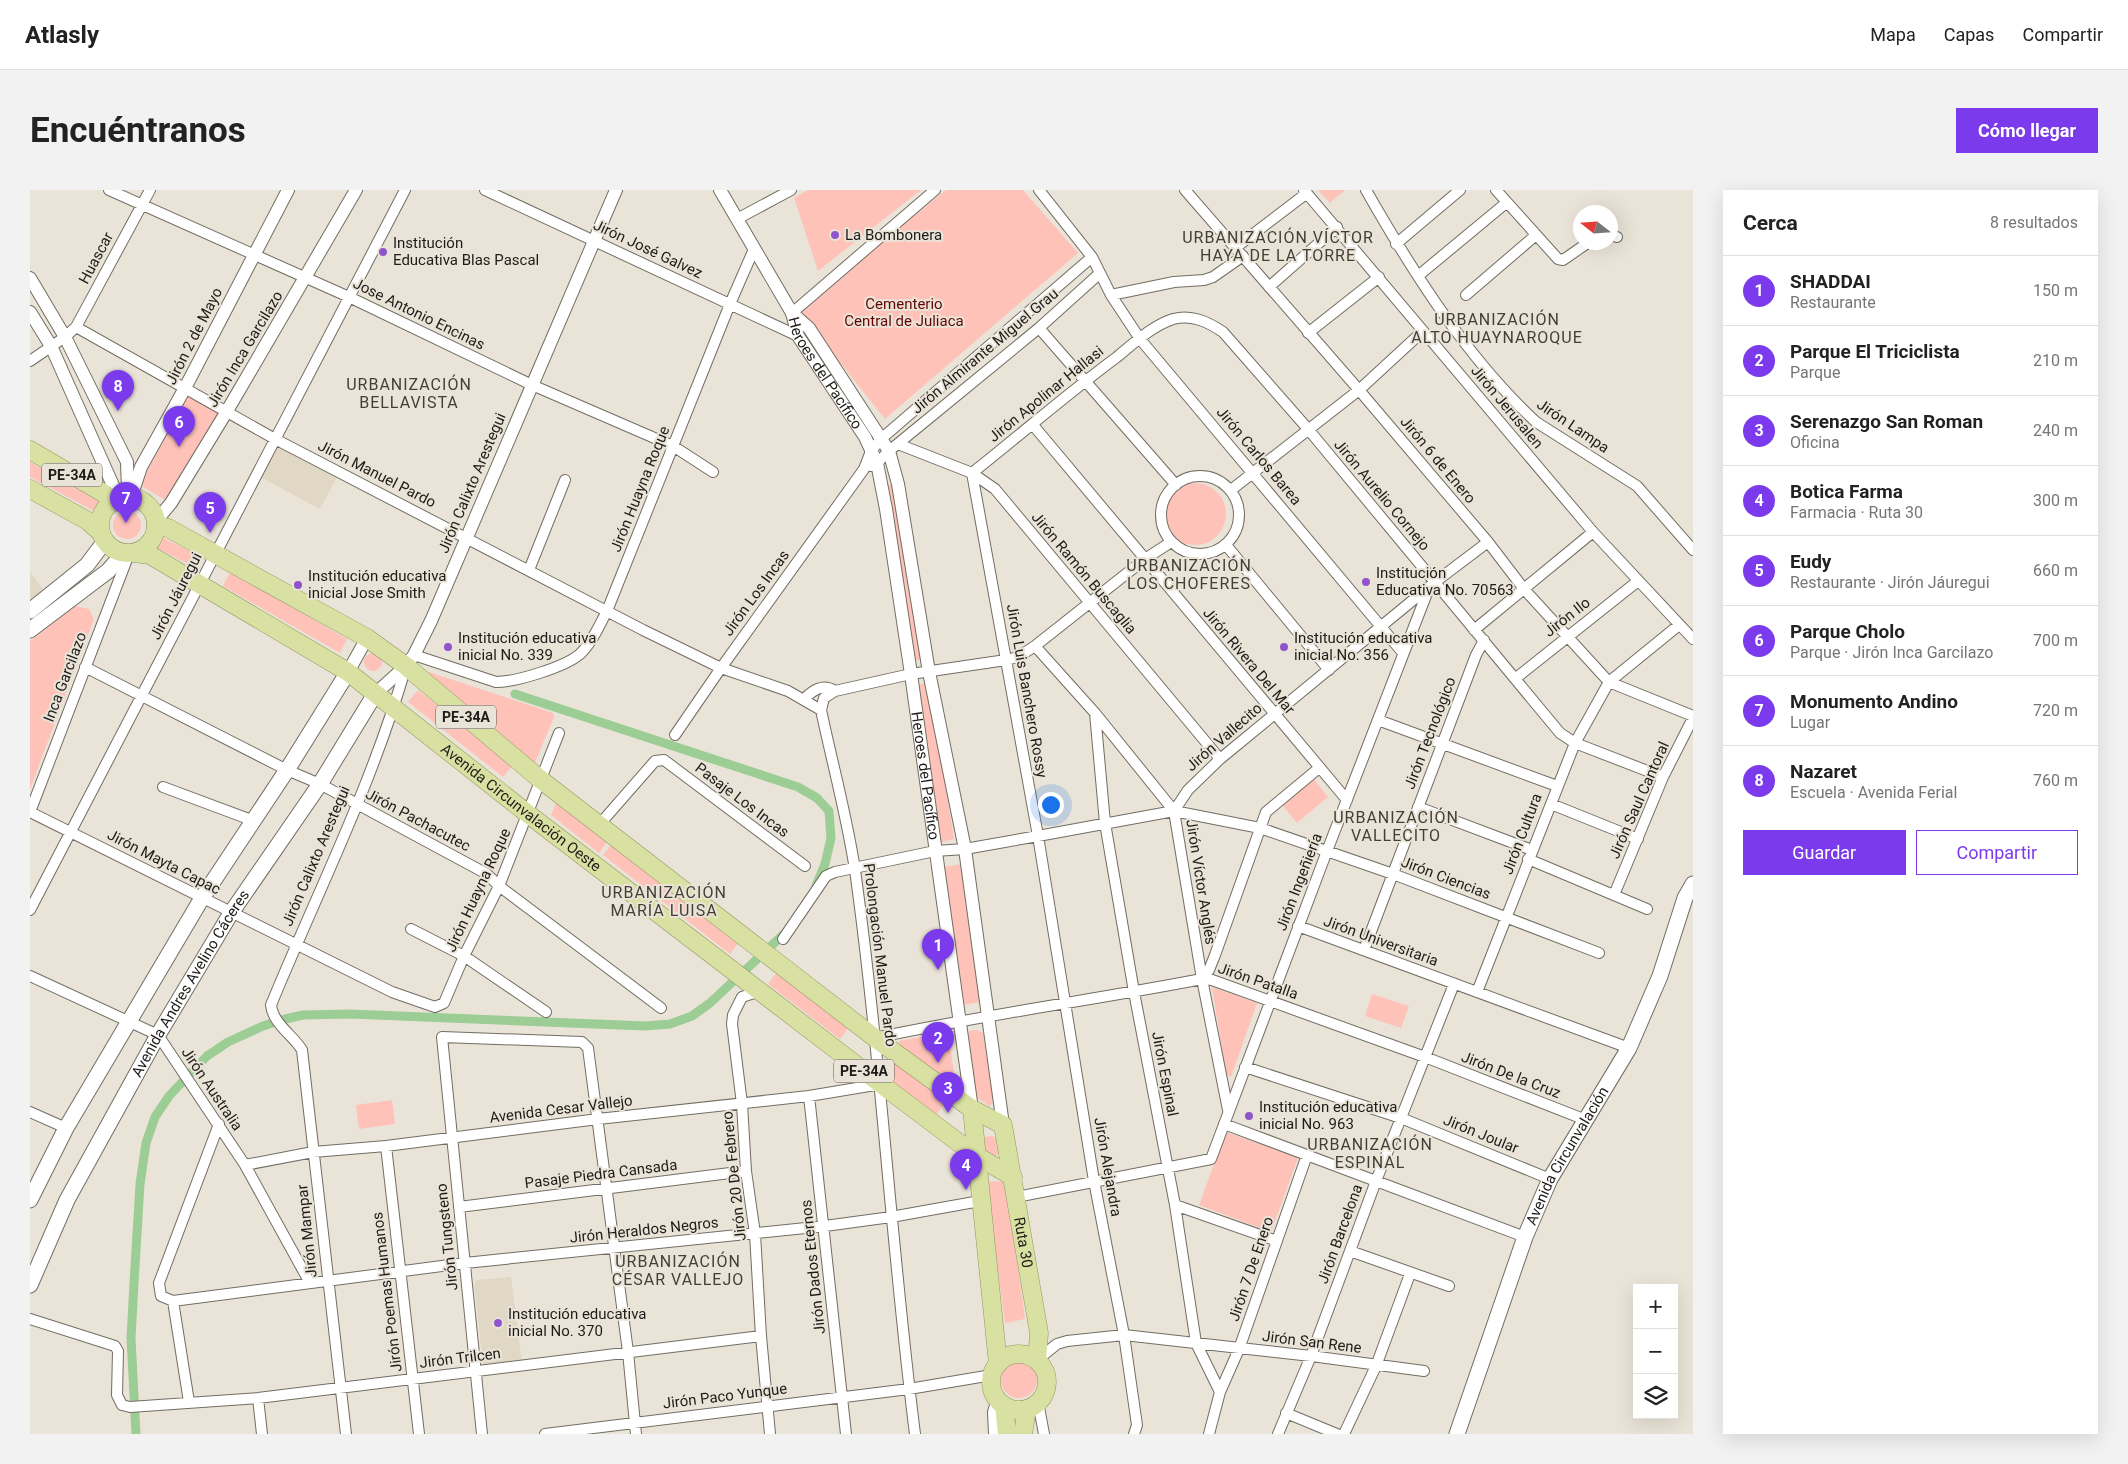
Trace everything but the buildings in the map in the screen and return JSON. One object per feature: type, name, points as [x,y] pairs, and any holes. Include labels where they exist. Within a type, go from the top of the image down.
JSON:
[{"type":"highway","name":"PE-34A","points":[[30,450],[123,498]]},
{"type":"highway","name":"PE-34A","points":[[30,489],[88,521],[103,537]]},
{"type":"highway","points":[[123,498],[147,504],[156,522],[156,533],[150,544],[129,553],[111,548],[103,537],[100,524],[102,514],[107,506],[123,498]]},
{"type":"highway","name":"PE-34A","points":[[156,522],[410,661],[541,780],[875,1038],[972,1109],[1003,1125]]},
{"type":"highway","name":"Avenida Circunvalación Oeste","points":[[129,553],[150,555],[348,672],[528,814],[881,1084],[976,1155],[1013,1177]]},
{"type":"highway","name":"Heroes del Pacífico","points":[[972,1109],[976,1155]]},
{"type":"highway","name":"Ruta 30","points":[[1003,1125],[1039,1334],[1037,1360]]},
{"type":"highway","points":[[976,1155],[995,1370],[992,1388],[1000,1402],[1007,1434]]},
{"type":"highway","points":[[995,1370],[1002,1359],[1015,1354],[1028,1355],[1037,1360],[1045,1371],[1047,1384],[1045,1391],[1032,1405],[1023,1434]]},
{"type":"highway","points":[[1000,1402],[1015,1410],[1032,1405]]},
{"type":"main road","points":[[30,610],[88,565],[103,537]]},
{"type":"main road","points":[[30,630],[129,553]]},
{"type":"main road","points":[[30,1200],[66,1128],[202,898],[287,770],[348,672]]},
{"type":"main road","name":"Avenida Andres Avelino Cáceres","points":[[30,1285],[67,1200],[158,1035],[231,913],[320,784],[375,694]]},
{"type":"main road","name":"Avenida Circunvalación","points":[[1457,1434],[1525,1237],[1550,1178],[1628,1048],[1660,976],[1685,898],[1693,884]]},
{"type":"street","name":"Jose Antonio Encinas","points":[[109,190],[306,277],[532,385],[673,446],[713,472]]},
{"type":"street","name":"Huascar","points":[[30,361],[65,337],[76,327],[150,190]]},
{"type":"street","name":"Jirón 2 de Mayo","points":[[123,498],[185,388],[288,190]]},
{"type":"street","name":"Jirón Inca Garcilazo","points":[[156,522],[171,503],[227,411],[356,190]]},
{"type":"street","name":"Jirón Jáuregui","points":[[30,910],[404,190]]},
{"type":"street","name":"Jirón José Galvez","points":[[485,190],[798,336]]},
{"type":"street","name":"Jirón Calixto Arestegui","points":[[272,1011],[271,1005],[357,804],[410,661],[431,621],[465,537],[616,190]]},
{"type":"street","points":[[720,190],[792,313],[935,190]]},
{"type":"street","points":[[737,219],[791,190]]},
{"type":"street","name":"Jirón Carlos Barea","points":[[1039,190],[1092,257],[1111,296],[1140,339],[1403,653]]},
{"type":"street","name":"Jirón 6 de Enero","points":[[1185,190],[1359,390],[1488,542],[1524,589],[1609,682],[1693,717]]},
{"type":"street","name":"Jirón Lampa","points":[[1366,190],[1396,244],[1469,348],[1524,412],[1536,422],[1625,476],[1637,486],[1693,550]]},
{"type":"street","points":[[1396,244],[1460,190]]},
{"type":"street","points":[[1496,190],[1558,259],[1563,260],[1577,250]]},
{"type":"street","points":[[1236,248],[1305,191]]},
{"type":"street","name":"Jirón Jerusalen","points":[[1305,191],[1593,532],[1693,638]]},
{"type":"street","points":[[1418,276],[1506,203]]},
{"type":"street","points":[[1269,287],[1337,227]]},
{"type":"street","points":[[1466,295],[1536,235]]},
{"type":"street","name":"Jirón Huayna Roque","points":[[410,661],[496,682],[505,682],[546,670],[580,654],[607,611],[730,304],[754,249]]},
{"type":"street","points":[[1111,296],[1174,282],[1204,280],[1213,277],[1243,256]]},
{"type":"street","points":[[864,469],[870,451],[881,439],[1092,257]]},
{"type":"street","name":"Jirón Almirante Miguel Grau","points":[[876,464],[893,447],[1039,328],[1099,274]]},
{"type":"street","points":[[1308,333],[1379,277]]},
{"type":"street","points":[[30,278],[65,337],[127,462],[123,498]]},
{"type":"street","points":[[30,312],[50,346],[123,498]]},
{"type":"street","name":"Heroes del Pacífico","points":[[792,313],[798,336],[865,437],[876,464],[886,509],[911,674],[972,1109]]},
{"type":"street","name":"Heroes del Pacífico","points":[[792,313],[809,328],[881,439],[893,447],[930,672],[964,849],[1003,1125]]},
{"type":"street","name":"Jirón Aurelio Cornejo","points":[[1140,339],[1158,326],[1175,319],[1192,318],[1207,322],[1223,332],[1308,429],[1432,585],[1484,640],[1560,733],[1575,742],[1663,776]]},
{"type":"street","name":"Jirón Manuel Pardo","points":[[76,327],[275,439],[721,668]]},
{"type":"street","points":[[1039,328],[1176,485]]},
{"type":"street","points":[[1231,490],[1359,390],[1423,331]]},
{"type":"street","name":"Jirón Apolinar Hallasi","points":[[972,473],[1086,380],[1140,339]]},
{"type":"street","name":"Jirón Rivera Del Mar","points":[[1033,425],[1347,800]]},
{"type":"street","name":"Jirón Ramón Buscaglia","points":[[893,447],[972,473],[995,489],[1220,759]]},
{"type":"street","points":[[864,469],[876,464]]},
{"type":"street","name":"Jirón Los Incas","points":[[675,736],[721,668],[864,469]]},
{"type":"street","name":"Jirón Luis Banchero Rossy","points":[[972,473],[1038,836],[1066,1004]]},
{"type":"street","points":[[1204,476],[1219,481],[1231,490],[1238,504],[1240,518],[1236,533],[1226,545],[1213,553],[1198,555],[1183,551],[1171,542],[1164,531],[1161,519],[1162,506],[1167,494],[1176,485],[1189,478],[1204,476]]},
{"type":"street","points":[[529,570],[565,480]]},
{"type":"street","points":[[1474,630],[1593,532]]},
{"type":"street","points":[[721,668],[788,691],[821,710],[824,698],[835,692],[911,674],[1006,660],[1018,656],[1035,646],[1089,602],[1171,542]]},
{"type":"street","name":"Jirón Vallecito","points":[[1174,811],[1188,790],[1220,759],[1432,585],[1488,542]]},
{"type":"street","points":[[1226,545],[1328,670]]},
{"type":"street","name":"Inca Garcilazo","points":[[30,812],[129,553]]},
{"type":"street","name":"Jirón Ilo","points":[[1516,678],[1638,581]]},
{"type":"street","name":"Jirón Ingeñiería","points":[[1168,1167],[1211,1159],[1403,653],[1432,585]]},
{"type":"street","points":[[1609,682],[1680,624]]},
{"type":"street","points":[[348,672],[367,638]]},
{"type":"street","name":"Jirón Tecnológico","points":[[1364,950],[1476,655],[1484,640]]},
{"type":"street","name":"Jirón Víctor Anglés","points":[[1035,646],[1096,713],[1160,796],[1174,811],[1202,979],[1228,1111]]},
{"type":"street","points":[[375,694],[410,661]]},
{"type":"street","name":"Jirón Pachacutec","points":[[85,667],[142,694],[287,770],[320,784],[487,874],[499,886],[661,1008]]},
{"type":"street","name":"Jirón Cultura","points":[[1478,992],[1575,742],[1609,682]]},
{"type":"street","points":[[804,699],[822,687],[828,687],[835,692]]},
{"type":"street","name":"Prolongación Manuel Pardo","points":[[821,710],[854,868],[881,1084],[891,1218],[914,1434]]},
{"type":"street","name":"Jirón Espinal","points":[[1096,713],[1105,823],[1134,992],[1175,1205],[1196,1342],[1220,1392]]},
{"type":"street","name":"Jirón Saul Cantoral","points":[[1614,895],[1663,776],[1693,717]]},
{"type":"street","points":[[1378,720],[1557,786]]},
{"type":"street","name":"Jirón Huayna Roque","points":[[444,1003],[464,956],[499,886],[559,733]]},
{"type":"street","name":"Pasaje Los Incas","points":[[599,825],[655,761],[664,760],[805,866]]},
{"type":"street","points":[[1202,979],[1215,955],[1263,818],[1270,808],[1319,768]]},
{"type":"street","points":[[163,787],[254,821]]},
{"type":"street","points":[[1551,804],[1638,839]]},
{"type":"street","points":[[1418,807],[1530,855],[1647,909]]},
{"type":"street","points":[[783,939],[826,876],[835,872],[935,851],[964,849],[1174,811]]},
{"type":"street","name":"Jirón Ciencias","points":[[1174,811],[1260,828],[1393,874],[1599,953]]},
{"type":"street","name":"Jirón Mayta Capac","points":[[30,812],[392,992],[435,1007],[444,1003]]},
{"type":"street","name":"Jirón Universitaria","points":[[1298,926],[1628,1048]]},
{"type":"street","points":[[412,929],[464,956],[546,1012]]},
{"type":"street","name":"Jirón Australia","points":[[30,976],[158,1035],[245,1165],[310,1283]]},
{"type":"street","name":"Jirón Patalla","points":[[875,1038],[960,1020],[1066,1004],[1202,979],[1212,980],[1270,1000],[1425,1057]]},
{"type":"street","name":"Jirón Barcelona","points":[[1278,1434],[1311,1356],[1376,1181],[1454,984]]},
{"type":"street","name":"Jirón 20 De Febrero","points":[[756,988],[742,997],[733,1015],[732,1024],[742,1104],[746,1171],[755,1234],[761,1336],[770,1434]]},
{"type":"street","name":"Jirón Alejandra","points":[[1066,1004],[1094,1182],[1124,1335]]},
{"type":"street","name":"Jirón Mampar","points":[[272,1011],[286,1032],[302,1050],[346,1434]]},
{"type":"street","name":"Jirón Tungsteno","points":[[482,1434],[442,1037],[582,1042],[588,1048],[598,1119]]},
{"type":"street","name":"Jirón De la Cruz","points":[[1425,1057],[1586,1120]]},
{"type":"street","name":"Jirón Joular","points":[[1245,1068],[1401,1118],[1550,1178]]},
{"type":"street","name":"Avenida Cesar Vallejo","points":[[245,1165],[313,1152],[386,1146],[598,1119],[810,1096],[881,1084]]},
{"type":"street","name":"Jirón Dados Eternos","points":[[810,1096],[846,1434]]},
{"type":"street","points":[[30,1112],[66,1128]]},
{"type":"street","points":[[598,1119],[636,1429]]},
{"type":"street","points":[[189,1402],[173,1302],[161,1296],[159,1283],[219,1124]]},
{"type":"street","points":[[1224,1124],[1525,1237]]},
{"type":"street","name":"Jirón Poemas Humanos","points":[[386,1146],[419,1434]]},
{"type":"street","name":"Jirón 7 De Enero","points":[[1220,1392],[1239,1349],[1307,1155]]},
{"type":"street","points":[[1016,1197],[1168,1167]]},
{"type":"street","name":"Pasaje Piedra Cansada","points":[[459,1207],[607,1190],[746,1171]]},
{"type":"street","name":"Jirón Heraldos Negros","points":[[173,1302],[465,1264],[891,1218],[980,1201]]},
{"type":"street","points":[[1175,1205],[1277,1240]]},
{"type":"street","points":[[1350,1251],[1448,1286]]},
{"type":"street","points":[[1344,1434],[1376,1366],[1410,1274]]},
{"type":"street","name":"Jirón Trilcen","points":[[30,1319],[115,1346],[118,1351],[117,1395],[122,1405],[130,1407],[258,1398],[761,1336]]},
{"type":"street","points":[[1124,1335],[1137,1425],[1134,1434]]},
{"type":"street","name":"Jirón San Rene","points":[[1037,1360],[1057,1344],[1067,1341],[1124,1335],[1311,1356],[1424,1372]]},
{"type":"street","points":[[909,1388],[995,1370]]},
{"type":"street","name":"Jirón Paco Yunque","points":[[545,1434],[636,1429],[768,1406],[909,1388]]},
{"type":"street","points":[[1209,1434],[1220,1392]]},
{"type":"street","points":[[258,1398],[262,1434]]},
{"type":"street","points":[[994,1434],[993,1412],[1000,1402]]},
{"type":"street","points":[[1032,1405],[1044,1434]]},
{"type":"street","points":[[1286,1413],[1337,1434]]},
{"type":"shaded area","points":[[279,446],[337,477],[320,509],[262,478]]},
{"type":"shaded area","points":[[30,572],[43,589],[30,600]]},
{"type":"shaded area","name":"Institución educativa inicial No. 370","points":[[511,1277],[522,1364],[489,1368],[483,1365],[474,1283],[477,1280]]},
{"type":"green space","name":"La Bombonera","points":[[808,190],[921,190],[818,271],[794,198]]},
{"type":"green space","name":"Cementerio Central de Juliaca","points":[[946,190],[1023,190],[1078,253],[885,419],[798,310]]},
{"type":"green space","points":[[1318,190],[1345,190],[1330,203]]},
{"type":"green space","points":[[189,392],[220,409],[165,500],[140,485]]},
{"type":"green space","points":[[30,462],[97,499],[100,503],[94,511],[30,477]]},
{"type":"green space","points":[[1195,483],[1207,485],[1217,492],[1224,502],[1226,514],[1224,526],[1217,536],[1207,543],[1195,545],[1183,543],[1173,536],[1166,526],[1164,514],[1166,502],[1173,492],[1183,485]]},
{"type":"green space","points":[[895,484],[924,659],[913,661],[885,485]]},
{"type":"green space","points":[[127,511],[137,515],[141,525],[137,535],[127,539],[117,535],[113,525],[117,515]]},
{"type":"green space","points":[[162,537],[197,555],[192,566],[157,548]]},
{"type":"green space","points":[[230,572],[347,639],[340,653],[223,586]]},
{"type":"green space","points":[[75,606],[89,609],[94,619],[30,789],[30,641]]},
{"type":"green space","points":[[369,653],[377,653],[382,658],[380,669],[369,671],[364,666],[364,658]]},
{"type":"green space","points":[[423,670],[553,713],[554,717],[534,765]]},
{"type":"green space","points":[[929,683],[954,839],[941,842],[916,685]]},
{"type":"green space","points":[[418,690],[513,765],[503,777],[408,702]]},
{"type":"green space","points":[[1312,777],[1328,797],[1297,823],[1280,802]]},
{"type":"green space","points":[[557,801],[608,841],[599,853],[551,815]]},
{"type":"green space","points":[[612,844],[739,942],[730,954],[603,855]]},
{"type":"green space","points":[[961,864],[981,1002],[963,1005],[943,867]]},
{"type":"green space","points":[[777,972],[849,1027],[840,1039],[768,984]]},
{"type":"green space","points":[[1212,987],[1257,1003],[1231,1077],[1226,1074]]},
{"type":"green space","points":[[1372,994],[1409,1006],[1401,1028],[1365,1016]]},
{"type":"green space","points":[[976,1030],[983,1033],[994,1102],[989,1106],[975,1096],[968,1035],[969,1031]]},
{"type":"green space","points":[[948,1032],[955,1080],[951,1084],[900,1045],[899,1041]]},
{"type":"green space","points":[[891,1061],[946,1101],[935,1117],[887,1078]]},
{"type":"green space","points":[[392,1100],[395,1124],[359,1129],[356,1105]]},
{"type":"green space","points":[[1226,1132],[1298,1158],[1271,1232],[1199,1205]]},
{"type":"green space","points":[[992,1136],[998,1139],[1000,1151],[995,1157],[988,1157],[981,1143],[985,1137]]},
{"type":"green space","points":[[986,1181],[1007,1182],[1025,1319],[1005,1323]]},
{"type":"green space","points":[[1019,1362],[1026,1363],[1032,1367],[1036,1373],[1036,1387],[1032,1393],[1026,1397],[1019,1398],[1012,1397],[1006,1393],[1002,1387],[1001,1380],[1002,1373],[1006,1367],[1012,1363]]},
{"type":"waterway","points":[[515,694],[798,787],[817,798],[829,811],[831,838],[825,864],[816,886]]},
{"type":"waterway","points":[[136,1434],[131,1338],[140,1184],[146,1143],[155,1117],[169,1096],[207,1056],[228,1042],[263,1026],[303,1015],[350,1014],[645,1026],[670,1024],[692,1016],[710,1003],[786,932]]},
{"type":"place","name":"La Bombonera","points":[[835,235]]},
{"type":"place","name":"Institución Educativa Blas Pascal","points":[[383,252]]},
{"type":"place","name":"Nazaret","points":[[118,411]]},
{"type":"place","name":"Parque Cholo","points":[[179,447]]},
{"type":"place","name":"Monumento Andino","points":[[126,523]]},
{"type":"place","name":"Eudy","points":[[210,533]]},
{"type":"place","name":"Institución Educativa No. 70563","points":[[1366,582]]},
{"type":"place","name":"Institución educativa inicial Jose Smith","points":[[298,585]]},
{"type":"place","name":"Institución educativa inicial No. 339","points":[[448,647]]},
{"type":"place","name":"Institución educativa inicial No. 356","points":[[1284,647]]},
{"type":"place","name":"SHADDAI","points":[[938,970]]},
{"type":"place","name":"Parque El Triciclista","points":[[938,1063]]},
{"type":"place","name":"Serenazgo San Roman","points":[[948,1113]]},
{"type":"place","name":"Institución educativa inicial No. 963","points":[[1249,1116]]},
{"type":"place","name":"Botica Farma","points":[[966,1190]]},
{"type":"place","name":"Institución educativa inicial No. 370","points":[[498,1323]]},
{"type":"district","name":"URBANIZACIÓN VÍCTOR HAYA DE LA TORRE","points":[[1278,246]]},
{"type":"district","name":"URBANIZACIÓN ALTO HUAYNAROQUE","points":[[1497,328]]},
{"type":"district","name":"URBANIZACIÓN BELLAVISTA","points":[[409,393]]},
{"type":"district","name":"URBANIZACIÓN LOS CHOFERES","points":[[1189,574]]},
{"type":"district","name":"URBANIZACIÓN VALLECITO","points":[[1396,826]]},
{"type":"district","name":"URBANIZACIÓN MARÍA LUISA","points":[[664,901]]},
{"type":"district","name":"URBANIZACIÓN ESPINAL","points":[[1370,1153]]},
{"type":"district","name":"URBANIZACIÓN CÉSAR VALLEJO","points":[[678,1270]]}]
